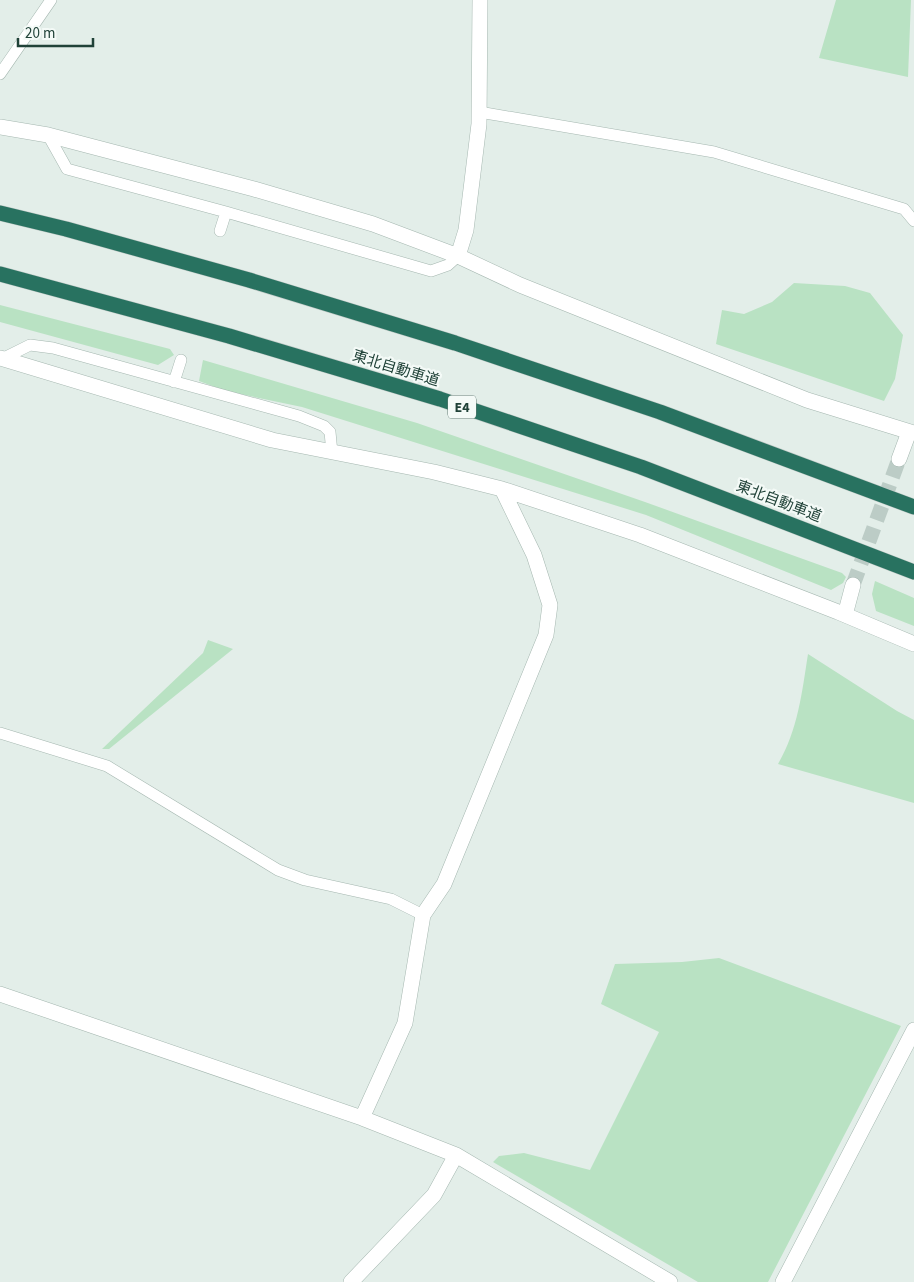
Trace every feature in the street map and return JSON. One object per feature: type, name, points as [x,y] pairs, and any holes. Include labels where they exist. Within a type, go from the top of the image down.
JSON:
[{"type":"highway","points":[[0,213],[66,228],[231,275],[455,343],[660,412],[914,507]]},
{"type":"highway","name":"東北自動車道","points":[[0,274],[229,336],[440,399],[642,467],[914,572]]},
{"type":"street","points":[[458,256],[466,230],[480,124],[480,0]]},
{"type":"street","points":[[0,127],[48,135],[254,189],[373,224],[458,256],[520,285],[807,400],[912,432],[899,459]]},
{"type":"street","points":[[1,358],[272,440],[434,472],[502,489],[640,535],[914,644]]},
{"type":"street","points":[[362,1118],[404,1023],[423,915],[444,884],[546,635],[550,606],[534,555],[502,489]]},
{"type":"street","points":[[845,615],[853,585]]},
{"type":"street","points":[[0,994],[362,1118],[456,1155],[670,1282]]},
{"type":"street","points":[[783,1282],[914,1030]]},
{"type":"street","points":[[351,1282],[434,1194],[456,1155]]},
{"type":"lane","points":[[0,74],[51,0]]},
{"type":"lane","points":[[479,112],[714,152],[904,209],[914,222]]},
{"type":"lane","points":[[48,135],[67,169],[431,271],[448,266],[458,256]]},
{"type":"lane","points":[[220,230],[226,212]]},
{"type":"lane","points":[[1,358],[30,345],[53,348],[299,416],[324,426],[330,432],[332,452]]},
{"type":"lane","points":[[174,382],[181,360]]},
{"type":"lane","points":[[0,733],[107,766],[278,870],[305,880],[391,899],[423,915]]},
{"type":"green space","points":[[836,0],[911,0],[908,77],[819,58]]},
{"type":"green space","points":[[794,283],[845,286],[870,293],[903,335],[895,379],[884,401],[716,344],[722,310],[744,314],[772,302]]},
{"type":"green space","points":[[0,305],[170,349],[174,355],[158,365],[0,322]]},
{"type":"green space","points":[[203,360],[417,423],[645,502],[842,573],[846,577],[843,583],[831,590],[646,515],[302,407],[226,391],[199,381]]},
{"type":"green space","points":[[875,581],[914,598],[914,626],[876,611],[872,594]]},
{"type":"green space","points":[[208,640],[233,649],[109,749],[102,749],[203,653]]},
{"type":"green space","points":[[808,654],[914,720],[914,803],[778,764],[795,724]]},
{"type":"green space","points":[[719,958],[901,1026],[768,1282],[698,1282],[493,1162],[499,1156],[524,1153],[590,1170],[659,1032],[601,1004],[615,964],[682,962]]},
{"type":"tunnel","points":[[853,585],[899,459]]}]
